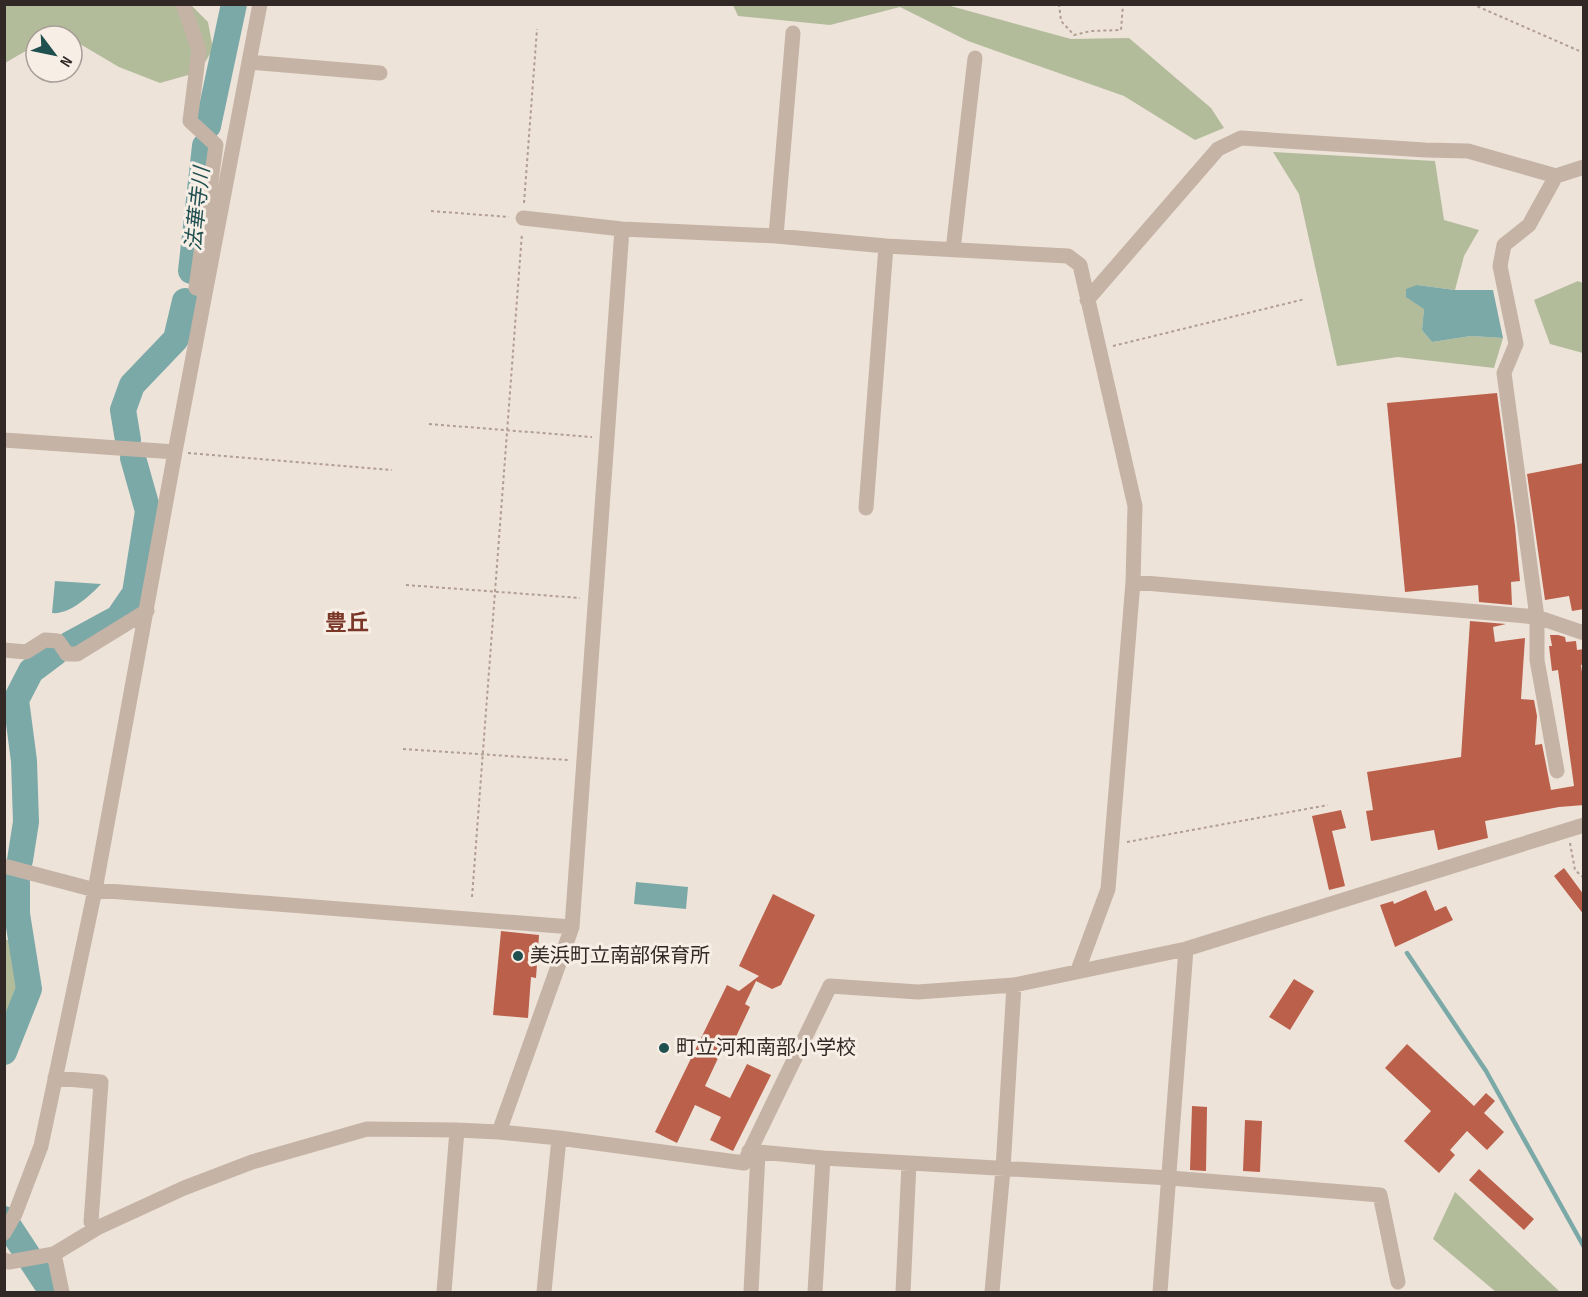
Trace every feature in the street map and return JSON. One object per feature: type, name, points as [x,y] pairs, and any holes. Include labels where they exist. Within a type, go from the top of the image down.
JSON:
[{"type":"street","points":[[183,4],[199,50],[190,121],[216,146],[195,291]]},
{"type":"street","points":[[4,1233],[15,1214],[41,1146],[56,1078],[95,890],[260,4]]},
{"type":"street","points":[[776,236],[793,33]]},
{"type":"street","points":[[953,250],[975,58]]},
{"type":"street","points":[[249,62],[380,73]]},
{"type":"street","points":[[1087,300],[1218,149],[1241,138],[1468,151],[1556,176],[1584,167]]},
{"type":"street","points":[[1556,176],[1529,225],[1504,245],[1500,266],[1516,344],[1504,373],[1537,617],[1537,660],[1557,771]]},
{"type":"street","points":[[523,218],[622,229],[776,236],[886,246],[1068,256],[1080,266],[1135,506],[1133,582],[1108,890],[1078,970]]},
{"type":"street","points":[[499,1132],[572,927],[622,229]]},
{"type":"street","points":[[866,508],[886,246]]},
{"type":"street","points":[[4,440],[175,452]]},
{"type":"street","points":[[1133,582],[1537,617],[1584,633]]},
{"type":"street","points":[[4,650],[26,652],[45,640],[58,641],[67,654],[76,654],[147,611]]},
{"type":"street","points":[[7,1261],[54,1254],[97,1228],[184,1188],[252,1162],[367,1129],[499,1132],[744,1163],[754,1152],[830,986],[918,992],[1014,985],[1186,949],[1584,825]]},
{"type":"street","points":[[4,867],[95,890],[572,927]]},
{"type":"street","points":[[1161,1293],[1186,949]]},
{"type":"street","points":[[992,1293],[1003,1169],[1014,985]]},
{"type":"street","points":[[56,1078],[101,1082],[91,1222],[97,1228]]},
{"type":"street","points":[[444,1293],[457,1130]]},
{"type":"street","points":[[544,1293],[559,1138]]},
{"type":"street","points":[[754,1152],[1170,1178],[1380,1195],[1398,1282]]},
{"type":"street","points":[[751,1293],[754,1152]]},
{"type":"street","points":[[815,1293],[823,1158]]},
{"type":"street","points":[[903,1293],[909,1163]]},
{"type":"street","points":[[54,1254],[62,1293]]},
{"type":"path","points":[[1059,4],[1061,21],[1074,35],[1121,30],[1123,4]]},
{"type":"path","points":[[1472,4],[1584,53]]},
{"type":"path","points":[[472,897],[537,29]]},
{"type":"path","points":[[431,211],[523,218]]},
{"type":"path","points":[[1099,350],[1305,299]]},
{"type":"path","points":[[429,424],[606,438]]},
{"type":"path","points":[[175,452],[392,470]]},
{"type":"path","points":[[406,585],[595,599]]},
{"type":"path","points":[[404,749],[583,761]]},
{"type":"path","points":[[1112,845],[1328,805]]},
{"type":"path","points":[[1567,830],[1575,870],[1584,878]]},
{"type":"green space","points":[[5,5],[191,5],[208,22],[213,49],[199,72],[160,83],[119,67],[84,46],[84,24],[24,24],[24,52],[5,63]]},
{"type":"green space","points":[[733,5],[947,5],[1071,39],[1129,38],[1211,108],[1224,128],[1195,140],[1124,96],[968,41],[900,7],[830,25],[738,16]]},
{"type":"green space","points":[[1273,152],[1435,161],[1444,220],[1479,230],[1464,256],[1455,290],[1417,285],[1424,309],[1422,330],[1432,342],[1471,336],[1503,338],[1494,368],[1398,357],[1337,366],[1299,194]]},
{"type":"green space","points":[[1578,281],[1583,283],[1583,353],[1550,344],[1534,300]]},
{"type":"green space","points":[[5,939],[10,941],[18,985],[5,1023]]},
{"type":"green space","points":[[1455,1192],[1560,1292],[1496,1292],[1433,1239]]},
{"type":"water","points":[[1417,285],[1455,290],[1493,290],[1503,338],[1471,336],[1432,342],[1422,330],[1424,309],[1406,297],[1406,289]]},
{"type":"water","points":[[55,581],[101,584],[72,608],[52,613]]},
{"type":"water","points":[[636,882],[688,887],[686,909],[634,904]]},
{"type":"building","points":[[1497,393],[1520,581],[1511,582],[1512,605],[1479,602],[1478,585],[1405,592],[1387,403]]},
{"type":"building","points":[[1584,463],[1584,609],[1572,611],[1569,596],[1545,600],[1527,474]]},
{"type":"building","points":[[1470,621],[1506,624],[1493,627],[1495,642],[1525,638],[1521,699],[1534,700],[1537,716],[1535,745],[1542,744],[1551,790],[1574,786],[1558,670],[1552,671],[1550,635],[1565,637],[1566,642],[1576,641],[1577,650],[1584,649],[1584,664],[1581,665],[1584,686],[1584,805],[1559,807],[1485,821],[1488,838],[1438,850],[1434,830],[1371,841],[1366,811],[1373,810],[1367,772],[1461,757]]},
{"type":"building","points":[[1341,810],[1346,828],[1332,831],[1345,886],[1329,890],[1312,816]]},
{"type":"building","points":[[1564,868],[1584,895],[1584,915],[1554,876]]},
{"type":"building","points":[[1426,890],[1435,911],[1446,906],[1453,920],[1395,947],[1380,905],[1393,901],[1394,904]]},
{"type":"building","points":[[773,894],[815,915],[781,985],[772,989],[756,981],[745,1004],[750,1007],[733,1043],[736,1045],[731,1057],[721,1052],[705,1086],[730,1098],[747,1064],[771,1075],[733,1151],[710,1140],[721,1117],[695,1105],[677,1143],[655,1132],[727,985],[739,991],[759,976],[739,966]]},
{"type":"building","name":"美浜町立南部保育所","points":[[501,931],[539,935],[536,978],[531,977],[528,1018],[493,1015]]},
{"type":"building","points":[[1294,979],[1314,991],[1290,1030],[1269,1017]]},
{"type":"building","points":[[1407,1044],[1474,1106],[1486,1093],[1495,1101],[1484,1113],[1504,1132],[1487,1150],[1467,1131],[1450,1150],[1455,1155],[1439,1173],[1404,1141],[1431,1111],[1385,1068]]},
{"type":"building","points":[[1192,1106],[1207,1107],[1206,1171],[1190,1170]]},
{"type":"building","points":[[1245,1120],[1262,1121],[1260,1172],[1243,1171]]},
{"type":"building","points":[[1479,1169],[1534,1219],[1524,1230],[1469,1180]]},
{"type":"waterway","name":"法華寺川","points":[[208,126],[234,4]]},
{"type":"waterway","name":"法華寺川","points":[[191,271],[205,146]]},
{"type":"waterway","name":"法華寺川","points":[[128,440],[123,410],[132,385],[176,339],[185,301]]},
{"type":"waterway","name":"法華寺川","points":[[70,644],[118,618],[135,593],[148,511],[133,458]]},
{"type":"waterway","name":"法華寺川","points":[[20,860],[26,822],[24,761],[16,700],[31,671],[55,653]]},
{"type":"waterway","name":"法華寺川","points":[[4,1052],[29,989],[17,914],[17,880]]},
{"type":"waterway","points":[[1407,953],[1486,1071],[1584,1247]]},
{"type":"waterway","name":"法華寺川","points":[[4,1219],[52,1292]]},
{"type":"place","name":"美浜町立南部保育所","points":[[518,956]]},
{"type":"place","name":"町立河和南部小学校","points":[[664,1048]]},
{"type":"district","name":"豊丘","points":[[347,623]]}]
